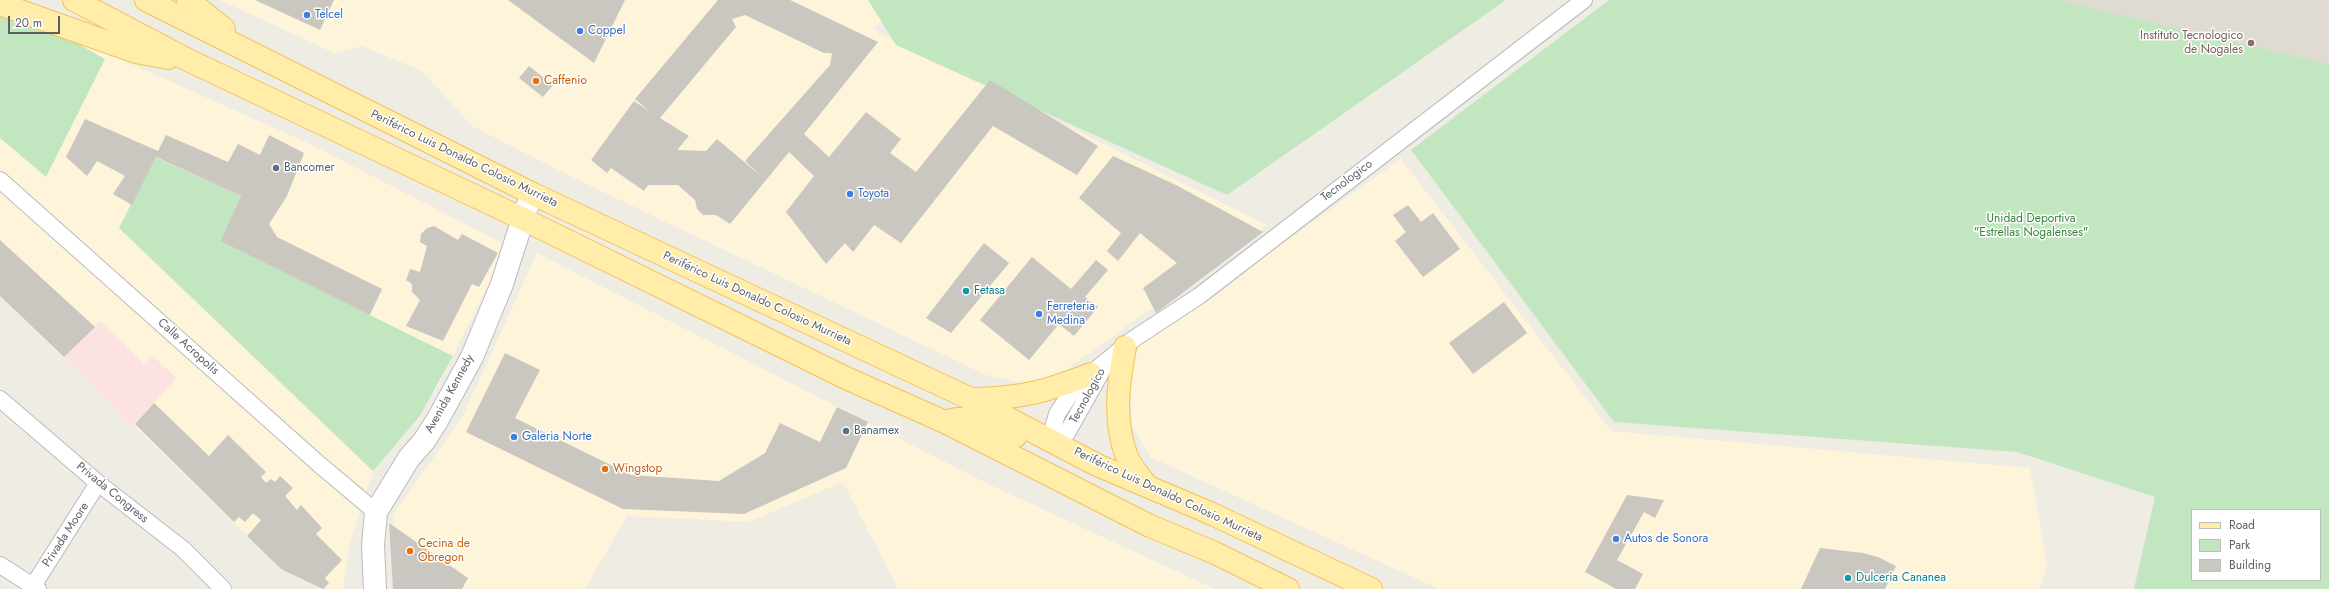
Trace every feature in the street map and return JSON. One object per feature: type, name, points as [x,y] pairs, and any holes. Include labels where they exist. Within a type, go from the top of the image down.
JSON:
[{"type":"main road","points":[[74,0],[188,60],[523,219],[846,378],[945,422],[1124,512],[1288,589]]},
{"type":"main road","name":"Periférico Luis Donaldo Colosio Murrieta","points":[[146,0],[533,194],[973,400],[1054,440],[1097,465],[1210,513],[1371,589]]},
{"type":"main road","points":[[188,0],[254,54]]},
{"type":"main road","points":[[0,4],[136,52],[155,57],[188,60]]},
{"type":"main road","points":[[1117,353],[1117,417],[1128,458],[1146,485]]},
{"type":"main road","points":[[973,400],[1041,393],[1091,374]]},
{"type":"main road","points":[[945,422],[955,418],[970,419],[1021,438],[1054,440],[1070,459],[1106,489],[1124,512]]},
{"type":"street","name":"Tecnologico","points":[[1117,353],[1067,433],[1054,440],[1052,431],[1057,414],[1073,390],[1091,374],[1117,353],[1199,296],[1584,0]]},
{"type":"street","name":"Calle Acropolis","points":[[0,180],[320,465],[376,512]]},
{"type":"street","name":"Avenida Kennedy","points":[[375,589],[373,545],[376,512],[409,458],[424,441],[438,419],[472,357],[502,284],[523,219],[533,194]]},
{"type":"street","name":"Privada Congress","points":[[0,399],[98,483],[183,549],[223,589]]},
{"type":"street","name":"Privada Moore","points":[[35,588],[98,483]]},
{"type":"street","points":[[0,565],[35,588]]},
{"type":"shaded area","points":[[220,0],[910,0],[872,29],[1267,225],[1059,375],[1030,385],[986,375],[578,180],[472,126],[422,71],[362,46],[334,53]]},
{"type":"shaded area","name":"Instituto Tecnologico de Nogales","points":[[2018,0],[2329,0],[2329,85]]},
{"type":"shaded area","points":[[0,20],[98,49],[310,144],[508,246],[437,387],[373,471],[350,543],[343,589],[329,589],[281,569],[0,296]]},
{"type":"shaded area","points":[[1401,159],[1611,431],[2030,468],[2047,566],[2040,589],[1439,589],[1150,457],[1132,425],[1130,379],[1139,345]]},
{"type":"shaded area","points":[[537,253],[984,482],[1215,589],[898,589],[843,482],[748,522],[627,516],[585,589],[396,589],[393,515],[463,416]]},
{"type":"shaded area","points":[[100,321],[145,365],[153,356],[176,378],[132,427],[64,357]]},
{"type":"green space","points":[[868,0],[1506,0],[1227,195],[896,45]]},
{"type":"green space","name":"Unidad Deportiva \"Estrellas Nogalenses\"","points":[[1609,0],[2056,0],[2329,64],[2329,589],[2134,589],[2155,497],[2017,452],[1614,422],[1411,150]]},
{"type":"green space","points":[[0,15],[73,41],[105,59],[46,177],[0,138]]},
{"type":"green space","points":[[155,157],[241,196],[220,241],[453,356],[419,417],[373,471],[119,228]]},
{"type":"building","name":"Telcel","points":[[255,0],[334,0],[320,30]]},
{"type":"building","name":"Coppel","points":[[508,0],[625,0],[594,63]]},
{"type":"building","points":[[718,0],[790,0],[878,42],[804,134],[829,157],[866,112],[901,139],[890,153],[916,172],[990,80],[1098,146],[1077,175],[993,126],[901,243],[874,225],[853,252],[845,243],[826,264],[786,212],[814,176],[789,152],[730,224],[716,215],[703,215],[697,209],[695,200],[678,185],[648,185],[644,191],[611,168],[607,173],[591,160],[634,101],[649,111],[635,99]],"holes":[[[745,15],[824,53],[832,53],[830,65],[745,161],[762,177],[717,139],[706,151],[677,150],[689,136],[660,118],[736,27],[732,19]]]},
{"type":"building","name":"Caffenio","points":[[529,66],[553,85],[543,97],[519,78]]},
{"type":"building","points":[[85,119],[158,151],[166,135],[228,162],[238,144],[260,155],[269,135],[304,153],[287,196],[269,224],[277,237],[382,289],[370,315],[220,241],[241,196],[156,157],[132,205],[113,194],[125,176],[97,161],[87,176],[66,157]]},
{"type":"building","points":[[1113,156],[1176,185],[1263,232],[1156,313],[1143,288],[1177,263],[1140,233],[1118,261],[1107,251],[1121,233],[1079,198]]},
{"type":"building","points":[[1408,205],[1421,222],[1433,213],[1460,249],[1423,277],[1395,241],[1406,232],[1393,215]]},
{"type":"building","points":[[434,226],[458,240],[462,234],[498,253],[479,287],[472,284],[443,341],[406,326],[420,300],[412,292],[412,284],[406,280],[410,269],[420,272],[427,246],[420,242],[421,234],[427,228]]},
{"type":"building","points":[[0,240],[95,327],[64,357],[0,296]]},
{"type":"building","name":"Fetasa","points":[[984,243],[1009,263],[951,333],[926,318]]},
{"type":"building","name":"Ferreteria Medina","points":[[1032,257],[1071,289],[1096,260],[1108,270],[1085,297],[1098,307],[1074,336],[1059,324],[1029,360],[980,320]]},
{"type":"building","points":[[1504,302],[1527,333],[1473,374],[1449,343]]},
{"type":"building","name":"Galeria Norte","points":[[505,353],[540,370],[515,418],[631,475],[719,481],[765,453],[780,423],[820,442],[837,407],[868,422],[846,468],[744,514],[623,509],[466,432]]},
{"type":"building","points":[[154,403],[209,456],[228,435],[266,472],[261,477],[266,483],[271,479],[275,482],[280,476],[293,488],[285,496],[297,510],[301,505],[322,528],[316,534],[342,560],[325,578],[329,583],[323,589],[281,569],[247,536],[261,520],[253,513],[245,522],[239,517],[234,522],[135,424]]},
{"type":"building","name":"Autos de Sonora","points":[[1627,495],[1664,500],[1655,518],[1644,512],[1617,560],[1643,574],[1635,589],[1616,589],[1585,572]]},
{"type":"building","name":"Cecina de Obregon","points":[[389,523],[468,578],[462,589],[393,589]]},
{"type":"building","name":"Dulceria Cananea","points":[[1820,548],[1863,553],[1878,557],[1896,566],[1885,589],[1801,589]]},
{"type":"place","name":"Telcel","points":[[307,15]]},
{"type":"place","name":"Coppel","points":[[580,31]]},
{"type":"place","name":"Instituto Tecnologico de Nogales","points":[[2251,43]]},
{"type":"place","name":"Caffenio","points":[[536,81]]},
{"type":"place","name":"Bancomer","points":[[276,168]]},
{"type":"place","name":"Toyota","points":[[850,194]]},
{"type":"place","name":"Fetasa","points":[[966,291]]},
{"type":"place","name":"Ferreteria Medina","points":[[1039,314]]},
{"type":"place","name":"Banamex","points":[[846,431]]},
{"type":"place","name":"Galeria Norte","points":[[514,437]]},
{"type":"place","name":"Wingstop","points":[[605,469]]},
{"type":"place","name":"Autos de Sonora","points":[[1616,539]]},
{"type":"place","name":"Cecina de Obregon","points":[[410,551]]},
{"type":"place","name":"Dulceria Cananea","points":[[1848,578]]}]
